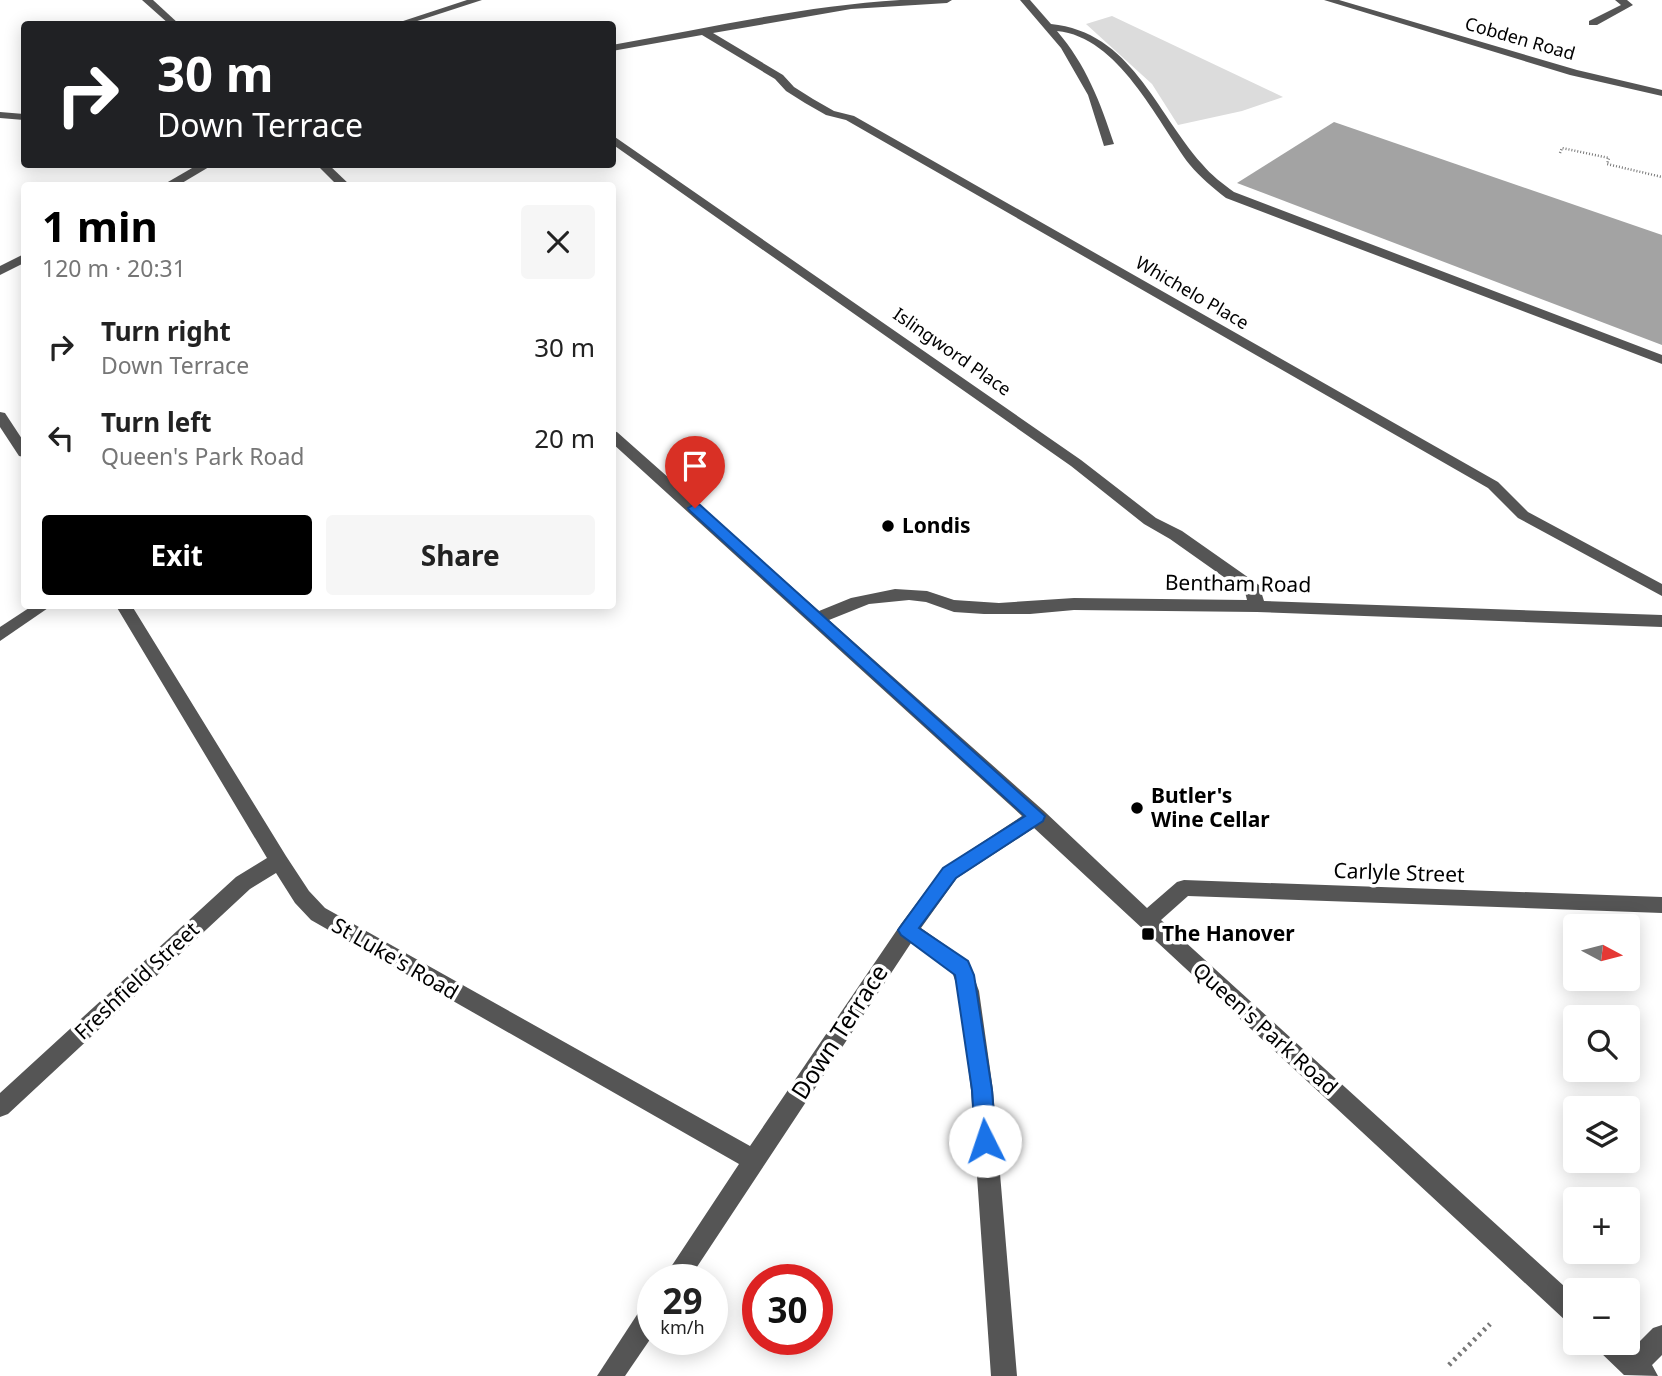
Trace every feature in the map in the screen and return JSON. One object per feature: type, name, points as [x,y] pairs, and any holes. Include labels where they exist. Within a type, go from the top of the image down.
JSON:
[{"type":"street","points":[[147,0],[171,21]]},
{"type":"street","points":[[441,0],[451,7]]},
{"type":"street","points":[[411,21],[477,0]]},
{"type":"street","points":[[616,47],[821,11],[892,2],[947,0]]},
{"type":"street","points":[[1025,0],[1065,47],[1093,95],[1108,144]]},
{"type":"street","name":"Cobden Road","points":[[1329,0],[1574,73],[1662,93]]},
{"type":"street","points":[[1593,23],[1628,5],[1619,0]]},
{"type":"street","points":[[807,2],[821,11]]},
{"type":"street","points":[[1049,27],[1062,26],[1092,37],[1139,83],[1194,162],[1230,195],[1662,360]]},
{"type":"street","name":"Whichelo Place","points":[[702,31],[779,77],[799,95],[830,113],[850,118],[1469,471],[1493,485],[1523,515],[1662,591]]},
{"type":"street","points":[[0,115],[21,118]]},
{"type":"street","name":"Islingword Place","points":[[616,141],[1076,463],[1150,521],[1177,535],[1253,589],[1257,606]]},
{"type":"street","points":[[175,182],[201,168]]},
{"type":"street","points":[[325,168],[341,182]]},
{"type":"street","points":[[0,271],[21,260]]},
{"type":"street","points":[[0,416],[21,448]]},
{"type":"street","name":"Queen's Park Road","points":[[616,439],[1037,816],[1146,920],[1563,1301]]},
{"type":"street","name":"Bentham Road","points":[[819,618],[849,602],[886,595],[925,596],[952,606],[1257,606],[1662,621]]},
{"type":"street","points":[[0,635],[39,609]]},
{"type":"street","name":"St Luke's Road","points":[[126,609],[279,861],[302,897],[318,914],[338,928],[755,1161]]},
{"type":"street","name":"Down Terrace","points":[[685,1264],[908,930],[950,873],[1037,816]]},
{"type":"street","name":"Freshfield Street","points":[[0,1107],[243,883],[279,861]]},
{"type":"street","name":"Carlyle Street","points":[[1146,920],[1184,888],[1662,905]]},
{"type":"street","points":[[908,930],[961,967],[969,991],[982,1090],[1004,1376]]},
{"type":"street","points":[[610,1376],[637,1336]]},
{"type":"street","points":[[1622,1355],[1639,1371],[1662,1337]]},
{"type":"path","points":[[1560,153],[1562,148],[1609,158],[1607,164],[1662,177]]},
{"type":"path","points":[[1449,1365],[1490,1324]]},
{"type":"shaded area","points":[[1112,16],[1283,97],[1242,111],[1178,125],[1152,84],[1086,24]]},
{"type":"shaded area","points":[[1334,122],[1662,235],[1662,345],[1237,183]]},
{"type":"place","name":"Londis","points":[[888,526]]},
{"type":"place","name":"Butler's Wine Cellar","points":[[1137,808]]},
{"type":"place","name":"The Hanover","points":[[1148,934]]},
{"type":"route","points":[[695,508],[1037,816],[969,858],[950,873],[908,930],[961,967],[965,975],[982,1090],[985,1141]]}]
